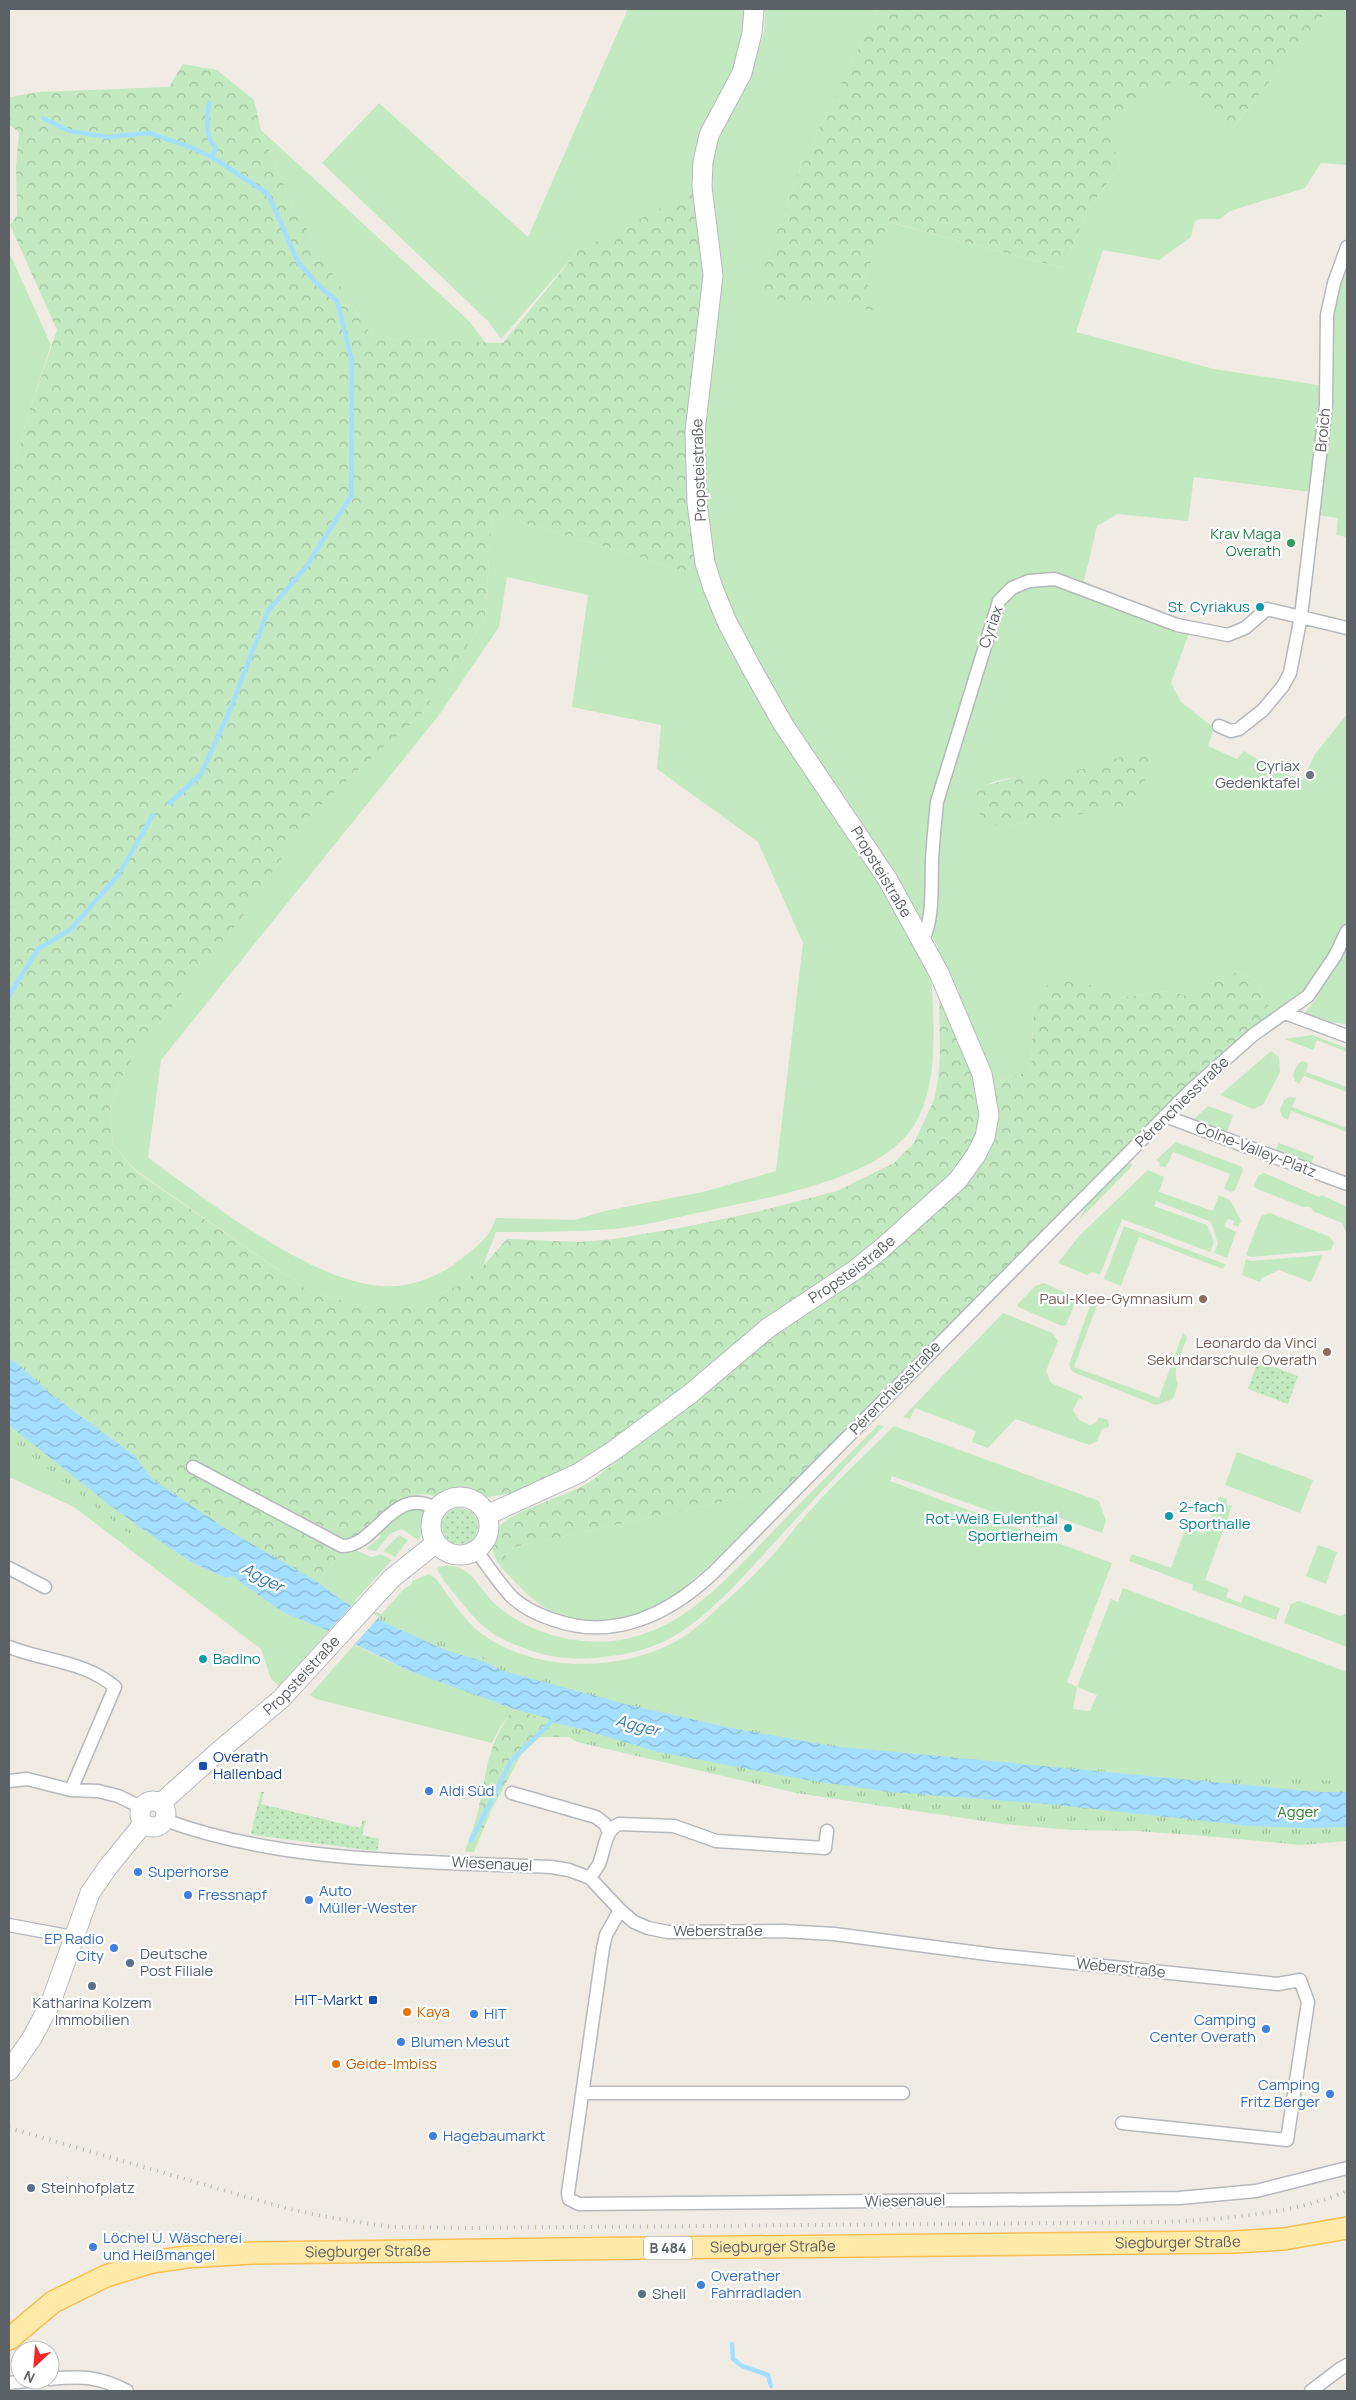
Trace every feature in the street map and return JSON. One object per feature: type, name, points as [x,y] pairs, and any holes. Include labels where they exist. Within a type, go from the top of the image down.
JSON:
[{"type":"main road","name":"Siegburger Straße","points":[[9,2339],[54,2302],[106,2276],[152,2262],[187,2257],[252,2253],[350,2254],[559,2249],[1233,2242],[1284,2238],[1347,2228]]},
{"type":"street","name":"Propsteistraße","points":[[487,1515],[579,1473],[649,1426],[768,1328],[880,1250],[958,1180],[976,1155],[985,1137],[989,1116],[982,1074],[954,1004],[888,880],[783,724],[756,677],[727,622],[712,588],[705,563],[696,503],[695,432],[713,275],[702,187],[703,162],[709,135],[742,72],[752,33],[754,9]]},
{"type":"street","name":"Broich","points":[[1301,616],[1326,405],[1328,314],[1334,282],[1347,247]]},
{"type":"street","name":"Cyriax","points":[[922,942],[926,935],[931,899],[937,802],[1000,601],[1012,588],[1029,581],[1054,579],[1177,624],[1228,634],[1245,628],[1267,609],[1347,628]]},
{"type":"street","points":[[1219,726],[1231,731],[1239,729],[1263,710],[1283,686],[1290,673],[1301,616]]},
{"type":"street","points":[[1286,1012],[1308,996],[1336,956],[1347,931]]},
{"type":"street","points":[[1286,1012],[1347,1036]]},
{"type":"street","name":"Pérenchiesstraße","points":[[476,1550],[512,1597],[546,1618],[575,1626],[599,1628],[631,1624],[654,1616],[681,1600],[713,1573],[1165,1116],[1253,1035],[1286,1012]]},
{"type":"street","name":"Colne-Valley-Platz","points":[[1165,1116],[1347,1184]]},
{"type":"street","points":[[193,1467],[342,1546],[352,1546],[400,1507],[424,1502],[437,1509]]},
{"type":"street","points":[[467,1497],[481,1506],[487,1515],[487,1534],[476,1550],[464,1555],[448,1553],[432,1536],[431,1522],[437,1509],[449,1499],[467,1497]]},
{"type":"street","name":"Propsteistraße","points":[[163,1812],[219,1751],[266,1714],[314,1666],[392,1578],[436,1542]]},
{"type":"street","points":[[9,1568],[45,1587]]},
{"type":"street","points":[[9,1647],[50,1661],[77,1666],[103,1676],[115,1686],[72,1790]]},
{"type":"street","points":[[9,1781],[27,1779],[72,1790],[98,1791],[118,1796],[142,1816]]},
{"type":"street","points":[[512,1793],[596,1817],[609,1832]]},
{"type":"street","points":[[9,2071],[32,2038],[51,2002],[90,1893],[142,1816],[148,1801],[163,1812]]},
{"type":"street","name":"Wiesenauel","points":[[163,1812],[196,1831],[299,1851],[379,1859],[551,1867],[568,1870],[590,1878],[620,1910],[606,1935],[603,1948],[584,2093],[568,2193],[569,2199],[579,2204],[1179,2198],[1256,2191],[1347,2168]]},
{"type":"street","points":[[590,1878],[599,1863],[609,1832],[612,1827],[619,1824],[674,1826],[716,1841],[826,1848],[827,1831]]},
{"type":"street","name":"Weberstraße","points":[[620,1910],[634,1922],[648,1928],[668,1932],[783,1931],[834,1934],[995,1955],[1278,1984],[1300,1980],[1308,2002],[1287,2140],[1122,2123]]},
{"type":"street","points":[[9,1925],[73,1937]]},
{"type":"street","points":[[584,2093],[903,2093]]},
{"type":"street","points":[[1311,2391],[1347,2365]]},
{"type":"street","points":[[60,2378],[84,2376],[128,2391]]},
{"type":"green space","points":[[628,9],[754,9],[742,72],[753,68],[764,31],[765,9],[878,9],[799,171],[765,265],[766,298],[874,309],[865,275],[888,222],[1063,268],[1087,211],[1121,164],[1102,125],[1181,76],[1233,127],[1328,9],[1347,9],[1347,165],[1321,163],[1305,188],[1230,211],[1220,219],[1200,219],[1195,221],[1191,237],[1159,260],[1103,250],[1076,332],[1214,369],[1318,385],[1322,391],[1311,492],[1194,477],[1188,521],[1117,514],[1097,526],[1084,581],[1159,624],[1189,633],[1171,683],[1181,702],[1214,728],[1208,746],[1237,759],[1244,751],[1273,769],[1303,780],[1315,754],[1347,714],[1347,921],[1332,954],[1306,991],[1273,1013],[1255,980],[1238,971],[1187,996],[1168,991],[1119,998],[1034,1004],[1031,1071],[993,1083],[941,963],[937,945],[791,720],[733,617],[578,251],[501,339],[488,321],[322,163],[379,103],[528,237]],"holes":[[[1129,755],[1101,809],[1031,820],[1009,827],[976,792],[996,781],[1069,773]]]},
{"type":"green space","points":[[878,9],[1328,9],[1232,128],[1181,76],[1103,125],[1121,164],[1087,211],[1063,268],[889,222],[865,275],[875,310],[765,298],[765,265],[799,171]]},
{"type":"green space","points":[[183,64],[217,70],[254,100],[261,130],[289,198],[327,265],[374,339],[503,343],[578,251],[702,187],[705,337],[699,561],[685,571],[492,513],[485,620],[420,716],[351,776],[306,820],[248,910],[125,1069],[110,1108],[113,1144],[134,1170],[310,1292],[371,1308],[407,1308],[460,1285],[483,1266],[507,1239],[579,1242],[614,1239],[685,1227],[756,1212],[837,1191],[894,1163],[914,1143],[934,1100],[940,1056],[939,989],[971,1067],[981,1108],[974,1144],[956,1171],[893,1232],[643,1420],[569,1468],[519,1492],[482,1498],[465,1490],[455,1490],[439,1499],[423,1494],[406,1498],[389,1507],[371,1521],[318,1582],[231,1532],[152,1479],[134,1455],[52,1395],[19,1365],[9,1359],[9,486],[29,412],[57,330],[10,225],[17,215],[16,167],[19,132],[9,125],[10,97],[38,92],[169,87]]},
{"type":"green space","points":[[261,130],[469,321],[486,343],[374,339],[327,265],[289,198]]},
{"type":"green space","points":[[9,252],[51,345],[29,412],[9,486]]},
{"type":"green space","points":[[1347,259],[1347,537],[1336,535],[1338,518],[1317,515],[1333,312],[1338,283]]},
{"type":"green space","points":[[492,513],[685,571],[699,561],[931,975],[934,1037],[930,1081],[925,1101],[917,1120],[906,1136],[888,1152],[840,1177],[784,1194],[637,1226],[585,1231],[496,1232],[483,1266],[460,1285],[407,1308],[371,1308],[310,1292],[134,1169],[113,1144],[110,1108],[125,1069],[248,910],[306,820],[351,776],[420,716],[485,620]],"holes":[[[507,577],[588,595],[572,707],[661,725],[657,769],[758,842],[803,943],[776,1171],[703,1192],[609,1210],[574,1220],[496,1218],[490,1231],[469,1253],[444,1271],[413,1283],[397,1286],[367,1284],[335,1275],[301,1260],[233,1219],[148,1158],[161,1060],[439,715],[499,627]]]},
{"type":"green space","points":[[1147,753],[1150,766],[1138,803],[1076,815],[1022,822],[1009,827],[999,827],[980,815],[974,798],[976,792],[983,786],[1017,777],[1069,773],[1129,755]]},
{"type":"green space","points":[[1347,941],[1347,1025],[1318,1021],[1305,1012],[1315,1001]]},
{"type":"green space","points":[[1238,971],[1255,980],[1273,1013],[1191,1082],[789,1487],[510,1548],[501,1567],[494,1555],[492,1541],[495,1532],[502,1524],[526,1510],[570,1492],[594,1479],[976,1170],[989,1147],[994,1128],[993,1083],[1031,1071],[1034,1004],[1052,979],[1108,988],[1119,998],[1168,991],[1187,996]]},
{"type":"green space","points":[[1312,1035],[1347,1048],[1347,1052],[1317,1040],[1313,1050],[1284,1039]]},
{"type":"green space","points":[[1271,1051],[1279,1057],[1280,1072],[1263,1105],[1253,1109],[1220,1095]]},
{"type":"green space","points":[[1302,1061],[1308,1063],[1306,1072],[1347,1087],[1347,1092],[1304,1076],[1299,1084],[1295,1081],[1293,1075],[1297,1065]]},
{"type":"green space","points":[[1289,1097],[1296,1098],[1292,1107],[1347,1128],[1347,1132],[1291,1111],[1288,1120],[1282,1116],[1280,1110],[1284,1100]]},
{"type":"green space","points":[[1208,1106],[1233,1115],[1227,1132],[1193,1120]]},
{"type":"green space","points":[[1176,1142],[1240,1166],[1243,1170],[1235,1190],[1231,1192],[1224,1189],[1230,1174],[1173,1152],[1166,1167],[1159,1166],[1160,1163],[1156,1160]]},
{"type":"green space","points":[[1279,1143],[1314,1156],[1311,1164],[1275,1151]]},
{"type":"green space","points":[[1129,1163],[1133,1165],[1079,1220],[1087,1204]]},
{"type":"green space","points":[[1148,1170],[1164,1177],[1159,1192],[1213,1211],[1219,1195],[1230,1200],[1241,1221],[1238,1227],[1233,1225],[1234,1221],[1228,1219],[1224,1226],[1236,1232],[1227,1258],[1214,1253],[1218,1244],[1211,1222],[1156,1201],[1154,1206],[1207,1225],[1214,1242],[1210,1252],[1122,1219],[1100,1275],[1092,1272],[1087,1275],[1058,1263],[1079,1236]]},
{"type":"green space","points":[[1264,1173],[1319,1197],[1322,1195],[1347,1207],[1347,1235],[1342,1223],[1315,1212],[1310,1207],[1303,1207],[1257,1189],[1254,1186],[1258,1176]]},
{"type":"green space","points":[[1270,1213],[1330,1237],[1334,1243],[1331,1250],[1251,1257],[1246,1255],[1261,1216]]},
{"type":"green space","points":[[1124,1226],[1225,1264],[1223,1269],[1139,1237],[1121,1286],[1104,1279]]},
{"type":"green space","points":[[1323,1255],[1311,1282],[1279,1270],[1262,1278],[1260,1282],[1242,1275],[1246,1259],[1251,1261]]},
{"type":"green space","points":[[1044,1283],[1064,1292],[1076,1301],[1066,1325],[1062,1326],[1017,1305],[1035,1286]]},
{"type":"green space","points":[[1097,1295],[1100,1297],[1074,1367],[1159,1398],[1183,1333],[1187,1338],[1176,1367],[1178,1384],[1173,1399],[1156,1405],[1073,1372],[1069,1365],[1093,1297]]},
{"type":"green space","points":[[1003,1313],[1052,1333],[1058,1341],[1046,1371],[1051,1383],[1082,1396],[1083,1400],[1079,1398],[1073,1410],[1079,1420],[1090,1425],[1096,1423],[1099,1417],[1108,1420],[1109,1427],[1102,1429],[1097,1441],[1089,1445],[1015,1419],[988,1448],[972,1442],[976,1431],[915,1408],[910,1419],[903,1417]]},
{"type":"green space","name":"Agger","points":[[9,1355],[31,1369],[63,1410],[139,1468],[193,1505],[325,1587],[414,1630],[519,1671],[586,1691],[706,1721],[871,1752],[1156,1774],[1347,1781],[1347,1841],[1301,1845],[1195,1835],[1134,1831],[1072,1830],[1003,1824],[796,1793],[577,1742],[540,1718],[436,1682],[305,1622],[206,1565],[135,1538],[9,1438]]},
{"type":"green space","points":[[1258,1361],[1298,1376],[1288,1404],[1248,1389]]},
{"type":"green space","points":[[9,1425],[158,1540],[191,1562],[226,1578],[232,1576],[284,1613],[329,1631],[279,1686],[271,1679],[261,1649],[74,1507],[9,1477]]},
{"type":"green space","points":[[878,1425],[884,1426],[717,1603],[682,1631],[665,1641],[635,1652],[576,1659],[550,1656],[507,1641],[489,1631],[474,1617],[437,1569],[448,1566],[457,1567],[465,1571],[472,1576],[493,1602],[505,1612],[518,1621],[548,1634],[580,1641],[596,1642],[620,1640],[645,1633],[676,1619],[705,1598],[745,1561]]},
{"type":"green space","points":[[894,1426],[1099,1501],[1106,1521],[1102,1533],[1054,1516],[1050,1526],[1038,1528],[892,1476],[890,1481],[1112,1563],[1067,1682],[1077,1687],[1111,1599],[1118,1602],[1123,1588],[1347,1672],[1347,1792],[999,1763],[832,1746],[726,1727],[583,1694],[500,1670],[377,1619],[404,1589],[412,1584],[412,1581],[429,1574],[436,1579],[463,1615],[482,1634],[526,1656],[576,1664],[602,1663],[627,1659],[651,1652],[685,1636],[738,1590],[774,1554],[822,1498]],"holes":[[[1077,1687],[1097,1695],[1090,1711],[1073,1709]]]},
{"type":"green space","points":[[1237,1452],[1313,1480],[1300,1513],[1225,1485]]},
{"type":"green space","points":[[789,1487],[683,1589],[668,1600],[634,1616],[615,1620],[594,1621],[560,1615],[536,1601],[501,1567],[510,1548]]},
{"type":"green space","points":[[1218,1498],[1227,1499],[1226,1504],[1232,1506],[1205,1580],[1229,1589],[1226,1597],[1241,1603],[1244,1595],[1280,1608],[1276,1620],[1192,1590],[1193,1585],[1129,1561],[1132,1554],[1171,1568],[1186,1527],[1204,1534]]},
{"type":"green space","points":[[419,1508],[424,1510],[426,1518],[424,1530],[418,1540],[402,1529],[390,1534],[376,1551],[366,1549],[380,1537],[381,1528],[401,1512]]},
{"type":"green space","points":[[460,1508],[467,1509],[473,1513],[477,1519],[477,1533],[473,1539],[467,1543],[460,1544],[453,1543],[447,1539],[443,1533],[442,1526],[443,1519],[447,1513],[453,1509]]},
{"type":"green space","points":[[399,1535],[408,1540],[395,1557],[383,1551]]},
{"type":"green space","points":[[1318,1545],[1337,1552],[1326,1584],[1306,1576]]},
{"type":"green space","points":[[355,1550],[372,1557],[381,1554],[392,1560],[351,1605],[318,1582],[343,1551]]},
{"type":"green space","points":[[1299,1601],[1340,1616],[1347,1613],[1347,1647],[1284,1623],[1291,1604]]},
{"type":"green space","points":[[354,1645],[407,1670],[514,1709],[501,1726],[492,1743],[316,1699],[310,1695]]},
{"type":"green space","points":[[514,1709],[551,1719],[578,1737],[540,1737],[521,1755],[491,1811],[474,1852],[465,1852],[477,1816],[493,1746],[498,1734]]},
{"type":"green space","points":[[261,1792],[264,1792],[261,1804],[360,1828],[363,1820],[366,1821],[362,1835],[379,1839],[378,1849],[375,1851],[254,1835],[251,1833]]},
{"type":"water","name":"Agger","points":[[9,1359],[19,1365],[52,1395],[134,1455],[152,1479],[231,1532],[318,1582],[344,1602],[377,1619],[445,1650],[485,1662],[500,1670],[625,1704],[726,1727],[832,1746],[1319,1792],[1347,1792],[1347,1827],[1250,1826],[1048,1804],[889,1792],[807,1780],[658,1752],[581,1729],[550,1722],[550,1719],[514,1709],[407,1670],[329,1631],[284,1613],[232,1576],[226,1578],[191,1562],[158,1540],[108,1504],[9,1425]]},
{"type":"pier","points":[[353,1604],[379,1617],[352,1647],[327,1633]]},
{"type":"waterway","points":[[170,803],[201,774],[229,712],[268,611],[306,567],[351,496],[352,361],[337,301],[319,286],[298,262],[268,194],[212,157],[216,148],[208,132],[209,103]]},
{"type":"waterway","points":[[43,118],[69,131],[108,137],[149,133],[190,147],[212,157]]},
{"type":"waterway","points":[[9,996],[38,949],[71,929],[119,874],[153,815]]},
{"type":"waterway","points":[[471,1841],[511,1761],[555,1718]]},
{"type":"waterway","points":[[732,2344],[733,2359],[742,2366],[768,2375],[771,2386]]},
{"type":"railway","points":[[9,2128],[285,2208],[391,2227],[1165,2222],[1234,2217],[1282,2210],[1327,2199],[1347,2191]]},
{"type":"place","name":"Krav Maga Overath","points":[[1291,543]]},
{"type":"place","name":"St. Cyriakus","points":[[1260,607]]},
{"type":"place","name":"Cyriax Gedenktafel","points":[[1310,775]]},
{"type":"place","name":"Paul-Klee-Gymnasium","points":[[1203,1299]]},
{"type":"place","name":"Leonardo da Vinci Sekundarschule Overath","points":[[1327,1352]]},
{"type":"place","name":"2-fach Sporthalle","points":[[1169,1516]]},
{"type":"place","name":"Rot-Weiß Eulenthal Sportlerheim","points":[[1068,1528]]},
{"type":"place","name":"Badino","points":[[203,1659]]},
{"type":"place","name":"Overath Hallenbad","points":[[203,1766]]},
{"type":"place","name":"Aldi Süd","points":[[429,1791]]},
{"type":"place","name":"Superhorse","points":[[138,1872]]},
{"type":"place","name":"Fressnapf","points":[[188,1895]]},
{"type":"place","name":"Auto Müller-Wester","points":[[309,1900]]},
{"type":"place","name":"EP Radio City","points":[[114,1948]]},
{"type":"place","name":"Deutsche Post Filiale","points":[[130,1963]]},
{"type":"place","name":"Katharina Kolzem Immobilien","points":[[92,1986]]},
{"type":"place","name":"HIT-Markt","points":[[373,2000]]},
{"type":"place","name":"Kaya","points":[[407,2012]]},
{"type":"place","name":"HIT","points":[[474,2014]]},
{"type":"place","name":"Camping Center Overath","points":[[1266,2029]]},
{"type":"place","name":"Blumen Mesut","points":[[401,2042]]},
{"type":"place","name":"Geide-Imbiss","points":[[336,2064]]},
{"type":"place","name":"Camping Fritz Berger","points":[[1330,2094]]},
{"type":"place","name":"Hagebaumarkt","points":[[433,2136]]},
{"type":"place","name":"Steinhofplatz","points":[[31,2188]]},
{"type":"place","name":"Löchel U. Wäscherei und Heißmangel","points":[[93,2247]]},
{"type":"place","name":"Overather Fahrradladen","points":[[701,2285]]},
{"type":"place","name":"Shell","points":[[642,2294]]}]
